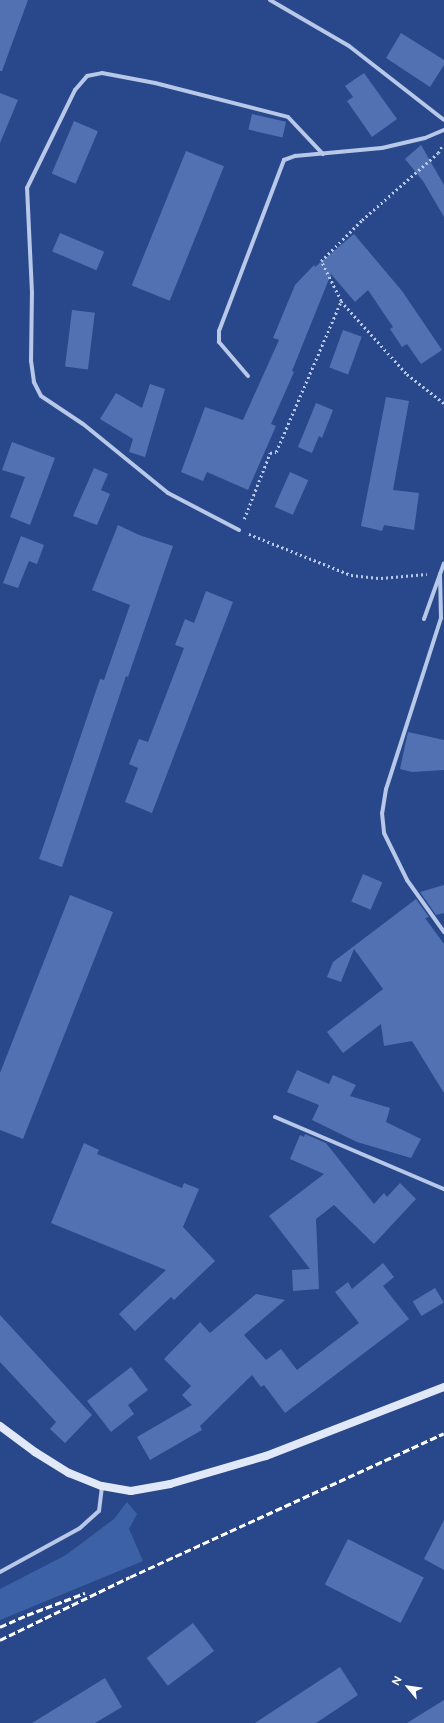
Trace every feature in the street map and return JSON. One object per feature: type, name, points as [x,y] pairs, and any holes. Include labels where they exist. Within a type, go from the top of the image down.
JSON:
[{"type":"street","points":[[270,0],[349,46],[444,120]]},
{"type":"street","points":[[239,530],[168,493],[82,424],[41,396],[34,382],[31,361],[32,293],[28,188],[75,90],[87,76],[102,73],[155,83],[288,117],[323,154]]},
{"type":"street","points":[[248,376],[219,342],[219,331],[284,160],[295,156],[382,148],[425,138],[444,130]]},
{"type":"street","points":[[424,619],[444,563]]},
{"type":"street","points":[[440,574],[444,582]]},
{"type":"street","points":[[440,574],[441,618],[386,789],[382,813],[384,833],[407,880],[444,932]]},
{"type":"street","points":[[275,1116],[444,1189]]},
{"type":"street","points":[[0,1426],[35,1452],[69,1474],[102,1486],[132,1491],[170,1484],[266,1456],[444,1386]]},
{"type":"street","points":[[0,1572],[80,1528],[99,1511],[102,1486]]},
{"type":"path","points":[[444,142],[438,153],[362,220],[321,261],[341,301],[407,374],[444,403]]},
{"type":"path","points":[[341,301],[276,452],[270,453],[239,530],[351,575],[381,578],[440,574]]},
{"type":"shaded area","points":[[127,1502],[137,1514],[129,1529],[143,1561],[0,1620],[0,1589],[66,1555],[114,1519]]},
{"type":"building","points":[[0,0],[28,0],[2,71],[0,71]]},
{"type":"building","points":[[401,33],[444,60],[444,65],[430,87],[386,58]]},
{"type":"building","points":[[364,73],[397,119],[372,137],[347,101],[353,97],[345,86]]},
{"type":"building","points":[[0,93],[18,100],[0,143]]},
{"type":"building","points":[[252,114],[286,122],[283,137],[248,130]]},
{"type":"building","points":[[74,121],[98,131],[76,184],[52,173]]},
{"type":"building","points":[[421,145],[444,185],[444,217],[423,181],[405,159]]},
{"type":"building","points":[[186,151],[224,166],[170,301],[132,285]]},
{"type":"building","points":[[60,233],[104,252],[96,270],[52,251]]},
{"type":"building","points":[[354,234],[402,291],[442,350],[421,364],[407,344],[402,347],[390,329],[393,327],[368,290],[355,302],[331,274],[292,371],[294,372],[271,424],[276,426],[248,490],[207,472],[203,481],[181,472],[205,407],[243,420],[279,340],[273,338],[295,285],[314,265],[315,267]]},
{"type":"building","points":[[72,310],[95,313],[88,369],[65,367]]},
{"type":"building","points":[[343,330],[362,337],[348,374],[329,368]]},
{"type":"building","points":[[150,384],[165,389],[145,457],[129,452],[133,439],[100,419],[116,393],[142,408]]},
{"type":"building","points":[[386,397],[409,401],[393,490],[419,493],[414,530],[384,525],[382,531],[361,526]]},
{"type":"building","points":[[316,403],[333,410],[322,438],[319,436],[312,453],[298,447]]},
{"type":"building","points":[[12,442],[55,458],[30,525],[10,517],[25,477],[2,470]]},
{"type":"building","points":[[94,468],[108,474],[101,490],[110,494],[97,525],[73,516]]},
{"type":"building","points":[[290,472],[308,480],[293,515],[275,507]]},
{"type":"building","points":[[118,525],[139,535],[173,546],[128,677],[126,676],[62,867],[39,859],[100,679],[104,680],[130,605],[92,590]]},
{"type":"building","points":[[21,536],[44,545],[37,564],[29,561],[18,588],[3,583]]},
{"type":"building","points":[[206,591],[233,602],[152,813],[125,802],[138,768],[129,764],[139,739],[148,742],[184,648],[175,645],[185,619],[194,623]]},
{"type":"building","points":[[408,732],[444,740],[444,770],[412,772],[400,769]]},
{"type":"building","points":[[363,874],[382,882],[371,910],[351,902]]},
{"type":"building","points":[[444,885],[444,913],[436,915],[420,892]]},
{"type":"building","points":[[70,895],[113,912],[23,1139],[0,1130],[0,1073]]},
{"type":"building","points":[[416,899],[429,917],[425,918],[444,944],[444,1093],[412,1041],[384,1046],[381,1024],[343,1053],[327,1032],[383,989],[354,949],[341,982],[327,977],[333,962]]},
{"type":"building","points":[[297,1070],[329,1084],[333,1075],[356,1085],[350,1096],[390,1108],[386,1122],[421,1139],[411,1158],[357,1142],[312,1120],[319,1105],[287,1092]]},
{"type":"building","points":[[305,1134],[326,1143],[374,1204],[384,1193],[387,1197],[400,1183],[416,1199],[374,1244],[334,1205],[316,1219],[319,1289],[293,1291],[292,1270],[310,1269],[269,1216],[324,1174],[290,1159],[300,1135],[304,1137]]},
{"type":"building","points":[[84,1143],[99,1150],[97,1154],[182,1188],[184,1183],[199,1189],[183,1227],[215,1261],[174,1300],[171,1297],[135,1331],[119,1314],[166,1270],[51,1223]]},
{"type":"building","points":[[383,1263],[394,1277],[383,1286],[409,1319],[285,1413],[264,1385],[261,1387],[252,1375],[200,1426],[202,1430],[150,1460],[137,1437],[192,1405],[182,1395],[191,1386],[164,1359],[200,1322],[210,1333],[256,1294],[285,1300],[244,1335],[266,1360],[281,1349],[297,1370],[359,1323],[335,1292],[348,1282],[352,1289]]},
{"type":"building","points":[[435,1288],[444,1303],[421,1316],[413,1301]]},
{"type":"building","points":[[0,1315],[92,1415],[65,1443],[50,1429],[56,1422],[0,1362]]},
{"type":"building","points":[[131,1367],[148,1390],[128,1405],[134,1414],[111,1432],[87,1401]]},
{"type":"building","points":[[444,1520],[444,1570],[424,1559]]},
{"type":"building","points":[[348,1539],[424,1578],[401,1623],[325,1584]]},
{"type":"building","points":[[193,1623],[214,1651],[168,1686],[147,1658]]},
{"type":"building","points":[[340,1667],[358,1695],[316,1723],[255,1723]]},
{"type":"building","points":[[105,1678],[122,1707],[95,1723],[32,1723]]},
{"type":"building","points":[[444,1700],[444,1723],[407,1723]]},
{"type":"railway","points":[[0,1640],[130,1577],[444,1433]]},
{"type":"railway","points":[[0,1627],[85,1593]]}]
